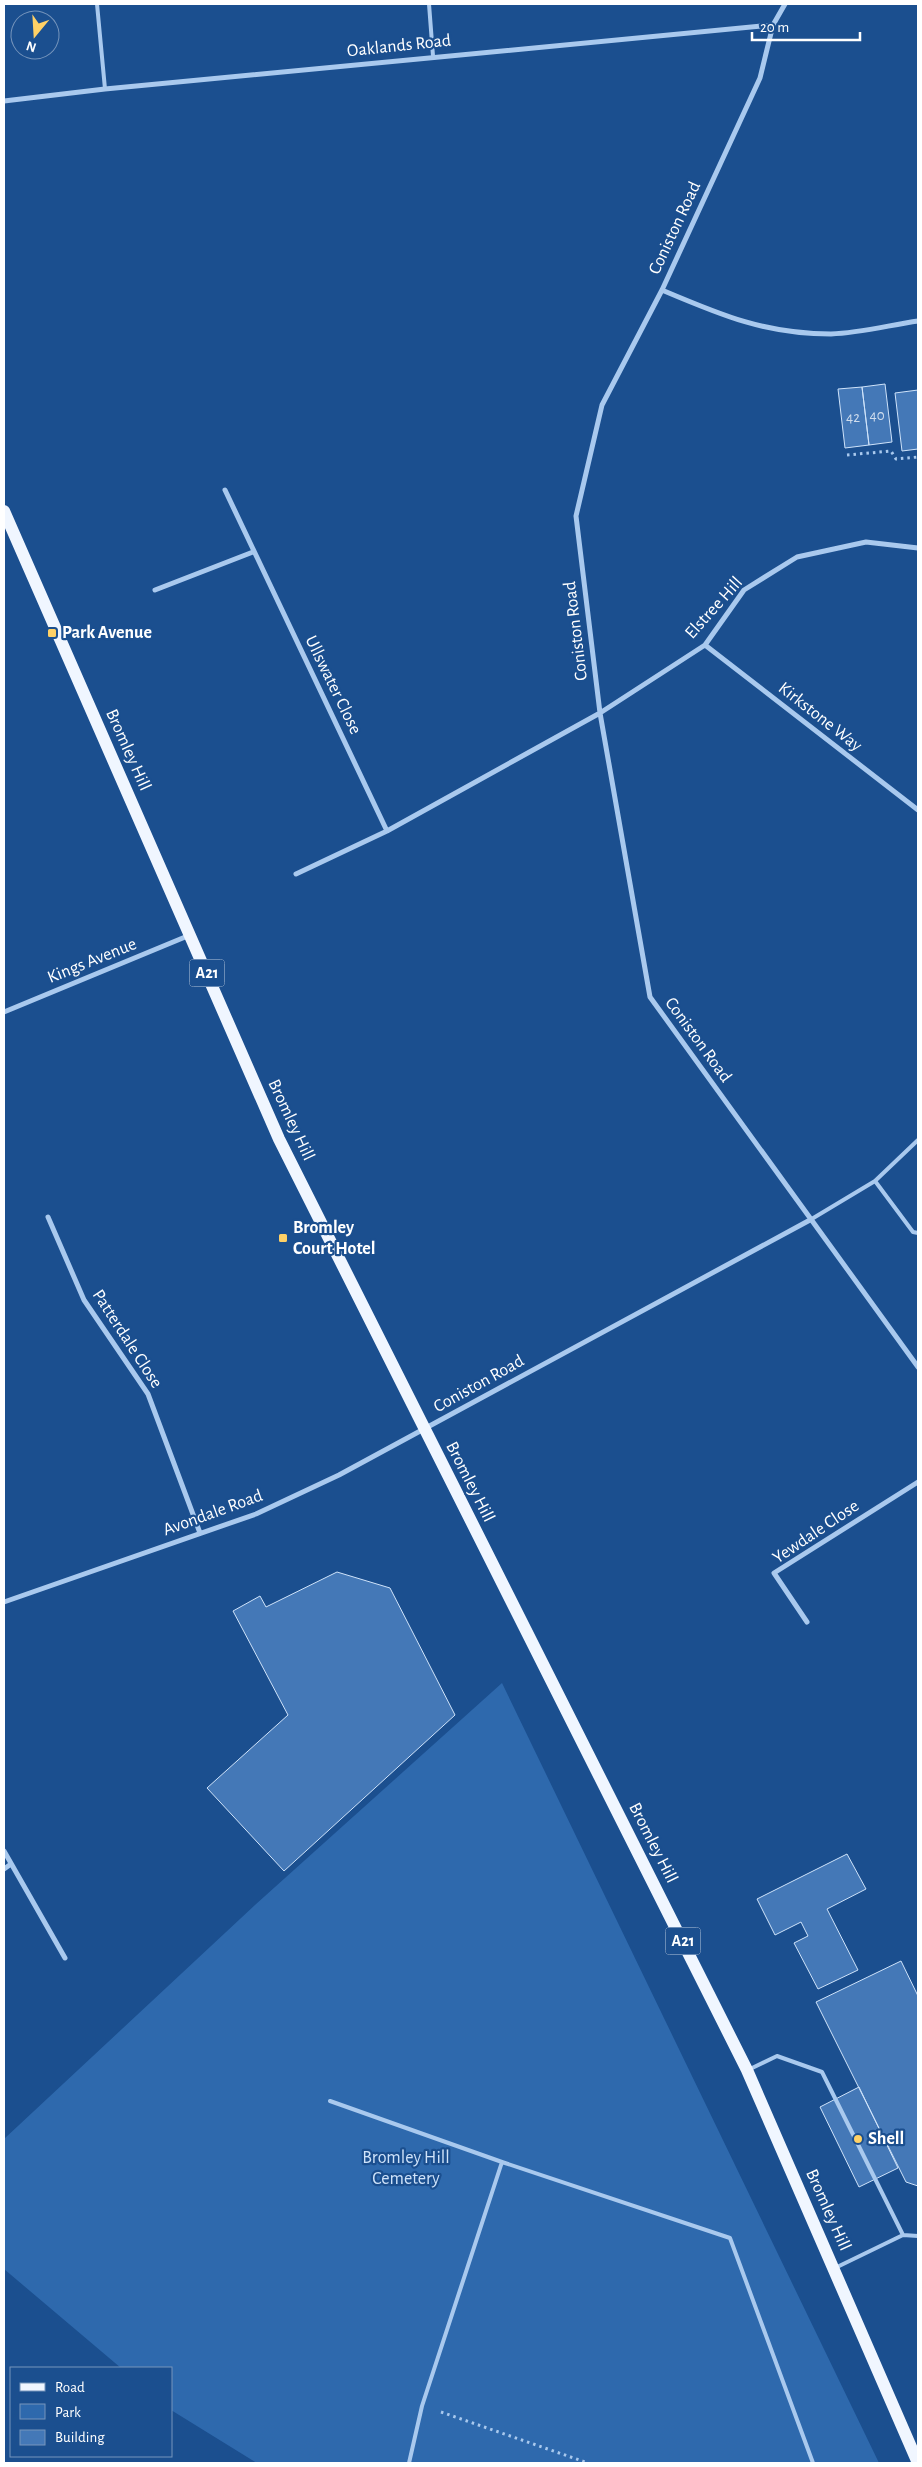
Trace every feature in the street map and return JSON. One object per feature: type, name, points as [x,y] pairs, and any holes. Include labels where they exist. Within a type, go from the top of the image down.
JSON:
[{"type":"main road","name":"Bromley Hill","points":[[4,511],[279,1139],[747,2070],[835,2268],[918,2463]]},
{"type":"street","points":[[773,24],[785,4]]},
{"type":"street","name":"Oaklands Road","points":[[4,101],[91,90],[773,24]]},
{"type":"street","name":"Coniston Road","points":[[773,24],[760,78],[662,290],[602,405],[576,516],[600,714],[650,997],[918,1367]]},
{"type":"street","points":[[662,290],[726,317],[780,331],[832,334],[918,321]]},
{"type":"street","name":"Ullswater Close","points":[[225,490],[387,831]]},
{"type":"street","name":"Elstree Hill","points":[[600,714],[705,645],[744,590],[797,557],[866,542],[918,548]]},
{"type":"street","points":[[155,590],[254,552]]},
{"type":"street","name":"Kirkstone Way","points":[[705,645],[918,810]]},
{"type":"street","points":[[296,874],[387,831],[600,714]]},
{"type":"street","name":"Kings Avenue","points":[[4,1012],[190,935]]},
{"type":"street","name":"Patterdale Close","points":[[48,1217],[84,1300],[148,1394],[200,1533]]},
{"type":"street","name":"Coniston Road","points":[[424,1430],[810,1220]]},
{"type":"street","name":"Avondale Road","points":[[4,1602],[256,1514],[340,1474],[424,1430]]},
{"type":"street","name":"Yewdale Close","points":[[808,1622],[774,1573],[918,1482]]},
{"type":"street","points":[[4,1851],[65,1958]]},
{"type":"street","points":[[4,1869],[11,1864]]},
{"type":"lane","points":[[96,4],[105,89]]},
{"type":"lane","points":[[428,4],[433,56]]},
{"type":"lane","points":[[810,1220],[876,1181],[918,1140]]},
{"type":"lane","points":[[876,1181],[913,1232],[918,1233]]},
{"type":"lane","points":[[747,2070],[777,2056],[822,2072],[903,2235]]},
{"type":"lane","points":[[330,2101],[502,2162],[730,2238],[813,2463]]},
{"type":"lane","points":[[409,2463],[422,2406],[502,2162]]},
{"type":"lane","points":[[835,2268],[903,2235],[918,2236]]},
{"type":"path","points":[[847,455],[891,451],[896,459],[918,457]]},
{"type":"path","points":[[422,2406],[588,2463]]},
{"type":"green space","name":"Bromley Hill Cemetery","points":[[502,1683],[879,2463],[257,2463],[172,2411],[172,2367],[120,2367],[4,2269],[4,2139],[255,1905]]},
{"type":"building","points":[[885,384],[892,442],[869,445],[862,387]]},
{"type":"building","points":[[862,387],[869,445],[845,448],[838,389]]},
{"type":"building","points":[[918,390],[918,449],[902,451],[895,393]]},
{"type":"building","points":[[337,1572],[390,1588],[455,1715],[284,1871],[207,1788],[288,1715],[233,1611],[260,1596],[266,1607]]},
{"type":"building","points":[[847,1854],[866,1889],[827,1909],[858,1970],[818,1989],[794,1943],[808,1936],[801,1922],[775,1935],[757,1899]]},
{"type":"building","points":[[901,1961],[918,1996],[918,2186],[906,2182],[816,2002]]},
{"type":"building","points":[[859,2087],[898,2168],[859,2187],[820,2107]]},
{"type":"place","name":"Park Avenue","points":[[52,633]]},
{"type":"place","name":"Bromley Court Hotel","points":[[283,1238]]},
{"type":"place","name":"Shell","points":[[858,2139]]}]
